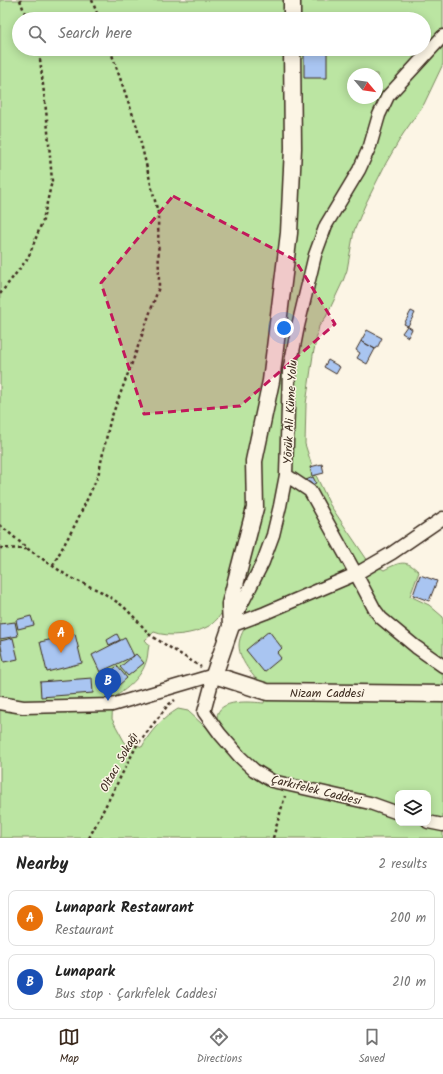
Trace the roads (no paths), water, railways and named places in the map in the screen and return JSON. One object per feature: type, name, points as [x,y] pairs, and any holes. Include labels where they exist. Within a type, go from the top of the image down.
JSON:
[{"type":"street","points":[[292,0],[292,12]]},
{"type":"street","name":"Yörük Ali Küme Yolu","points":[[431,49],[443,36]]},
{"type":"street","points":[[0,703],[23,707],[112,705],[214,675],[231,626],[230,604],[255,508],[254,461],[271,381],[288,233],[293,148],[292,56]]},
{"type":"street","name":"Yörük Ali Küme Yolu","points":[[231,626],[263,562],[273,535],[286,475],[290,372],[298,326],[315,255],[326,225],[359,170],[370,146],[379,115],[388,96],[425,56]]},
{"type":"street","points":[[286,475],[310,491],[375,610],[381,618],[416,647],[443,666]]},
{"type":"street","points":[[231,626],[356,574],[392,553],[443,518]]},
{"type":"street","name":"Nizam Caddesi","points":[[214,675],[267,692],[443,694]]},
{"type":"street","name":"Çarkıfelek Caddesi","points":[[214,675],[204,712],[225,740],[254,770],[272,781],[370,803],[395,812]]},
{"type":"street","points":[[431,823],[443,825]]},
{"type":"place","name":"Lunapark Restaurant","points":[[61,653]]},
{"type":"place","name":"Lunapark","points":[[108,701]]}]
